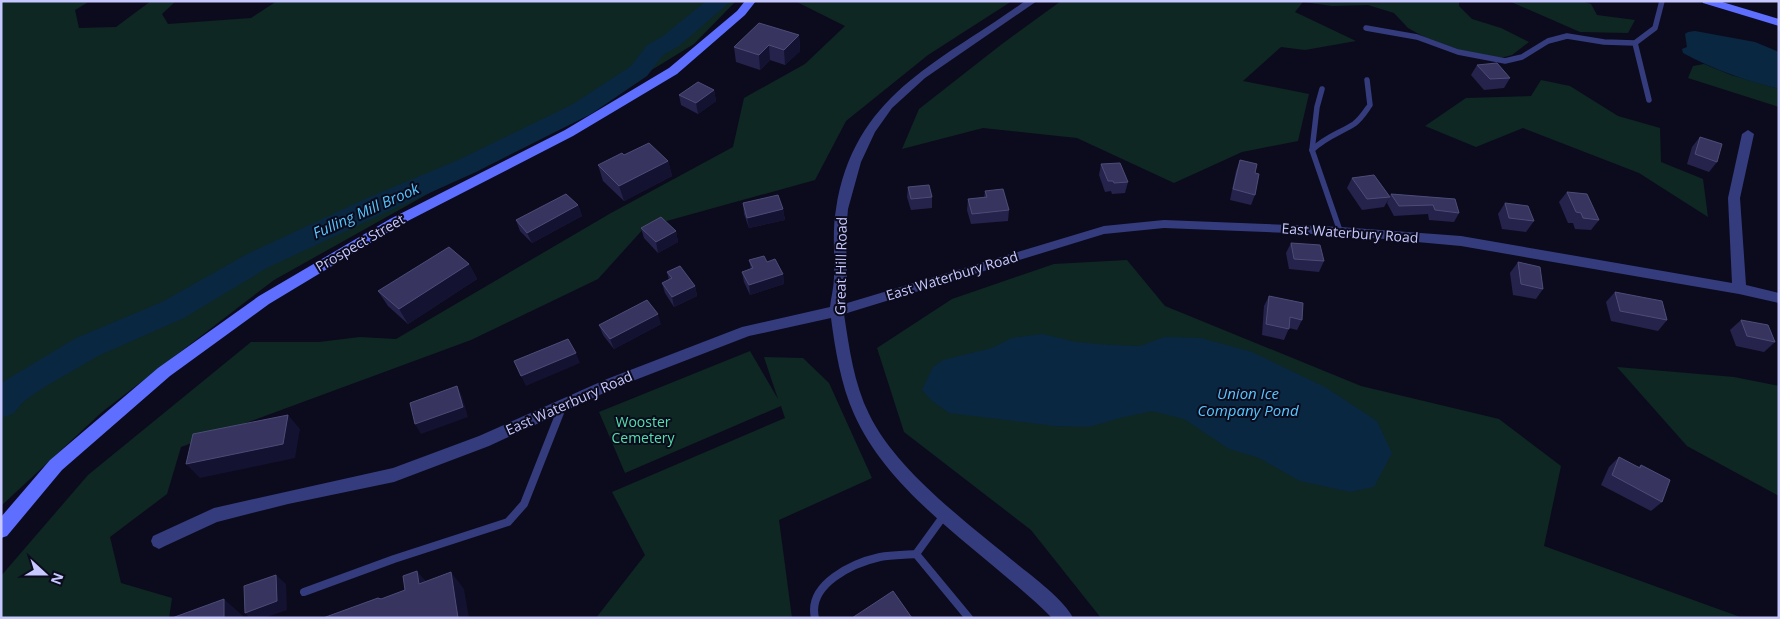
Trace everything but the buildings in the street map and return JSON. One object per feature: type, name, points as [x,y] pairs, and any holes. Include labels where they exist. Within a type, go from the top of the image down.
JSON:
[{"type":"main road","name":"Prospect Street","points":[[1,530],[56,465],[164,372],[264,300],[395,222],[569,133],[674,71],[741,13],[751,1]]},
{"type":"main road","points":[[1707,1],[1779,23]]},
{"type":"street","name":"Great Hill Road","points":[[1032,1],[930,68],[905,88],[887,106],[871,128],[851,173],[843,202],[840,226],[841,280],[837,311],[858,407],[875,437],[922,493],[1064,618]]},
{"type":"street","points":[[1739,288],[1734,198],[1748,134]]},
{"type":"street","name":"East Waterbury Road","points":[[159,541],[214,515],[288,497],[394,475],[484,441],[612,383],[747,331],[837,311],[1104,230],[1164,224],[1340,231],[1461,241],[1739,288],[1779,298]]},
{"type":"lane","points":[[1366,28],[1417,37],[1458,52],[1505,61],[1522,57],[1548,41],[1568,36],[1604,42],[1635,43],[1655,28],[1662,1]]},
{"type":"lane","points":[[1635,43],[1649,100]]},
{"type":"lane","points":[[1312,150],[1324,140],[1354,124],[1361,118],[1370,105],[1366,80]]},
{"type":"lane","points":[[1322,89],[1316,115],[1312,150],[1340,231]]},
{"type":"lane","points":[[304,592],[394,559],[508,522],[524,504],[563,405]]},
{"type":"lane","points":[[916,554],[945,514]]},
{"type":"lane","points":[[815,618],[813,614],[814,598],[825,584],[873,559],[892,555],[916,554]]},
{"type":"lane","points":[[916,554],[969,618]]},
{"type":"green space","points":[[1,1],[90,1],[75,10],[79,28],[116,27],[151,1],[176,1],[162,14],[168,24],[251,18],[277,1],[736,1],[694,44],[549,133],[433,191],[274,280],[102,412],[1,506]]},
{"type":"green space","points":[[795,1],[1012,1],[928,55],[846,121],[815,180],[645,227],[598,279],[471,340],[181,447],[167,494],[110,537],[121,583],[172,598],[169,618],[1,618],[1,576],[88,475],[251,342],[319,342],[360,337],[396,339],[611,213],[733,147],[744,98],[805,64],[845,26]]},
{"type":"green space","points":[[1061,1],[1459,1],[1459,6],[1472,19],[1501,28],[1529,42],[1512,55],[1501,58],[1460,50],[1426,38],[1408,28],[1394,13],[1368,5],[1332,6],[1303,2],[1295,12],[1356,41],[1305,50],[1281,47],[1243,81],[1309,94],[1298,141],[1242,152],[1174,183],[1077,138],[983,128],[902,149],[919,109]]},
{"type":"green space","points":[[1509,1],[1581,1],[1591,4],[1597,15],[1635,20],[1628,33],[1580,32]]},
{"type":"green space","points":[[1704,64],[1731,75],[1779,89],[1779,107],[1688,78],[1693,66]]},
{"type":"green space","points":[[1541,80],[1570,86],[1618,116],[1660,128],[1661,162],[1703,179],[1708,217],[1639,173],[1523,128],[1476,147],[1425,126],[1466,98],[1531,96]]},
{"type":"green space","points":[[1127,260],[1165,306],[1361,386],[1499,419],[1561,466],[1544,546],[1743,618],[1101,618],[1031,530],[904,432],[877,348],[952,299],[1054,264]]},
{"type":"green space","name":"Wooster Cemetery","points":[[750,351],[778,399],[764,357],[803,358],[829,383],[872,478],[779,520],[792,618],[596,618],[645,555],[612,492],[785,418],[781,406],[625,473],[599,412]]},
{"type":"green space","points":[[1617,367],[1734,377],[1779,386],[1779,496],[1687,446]]},
{"type":"water","points":[[1695,31],[1755,42],[1779,52],[1779,89],[1706,65],[1683,53],[1682,49],[1687,47],[1685,34]]},
{"type":"water","name":"Union Ice Company Pond","points":[[1042,334],[1076,342],[1140,346],[1164,337],[1201,338],[1252,352],[1325,387],[1377,421],[1392,453],[1374,487],[1350,492],[1300,481],[1259,458],[1229,449],[1184,419],[1152,411],[1089,427],[1055,426],[949,413],[931,400],[922,390],[933,367],[943,360],[992,348],[1012,338]]},
{"type":"waterway","name":"Fulling Mill Brook","points":[[1,405],[12,393],[32,379],[87,347],[173,310],[257,261],[377,205],[467,166],[582,109],[639,71],[655,50],[671,41],[720,1]]}]
